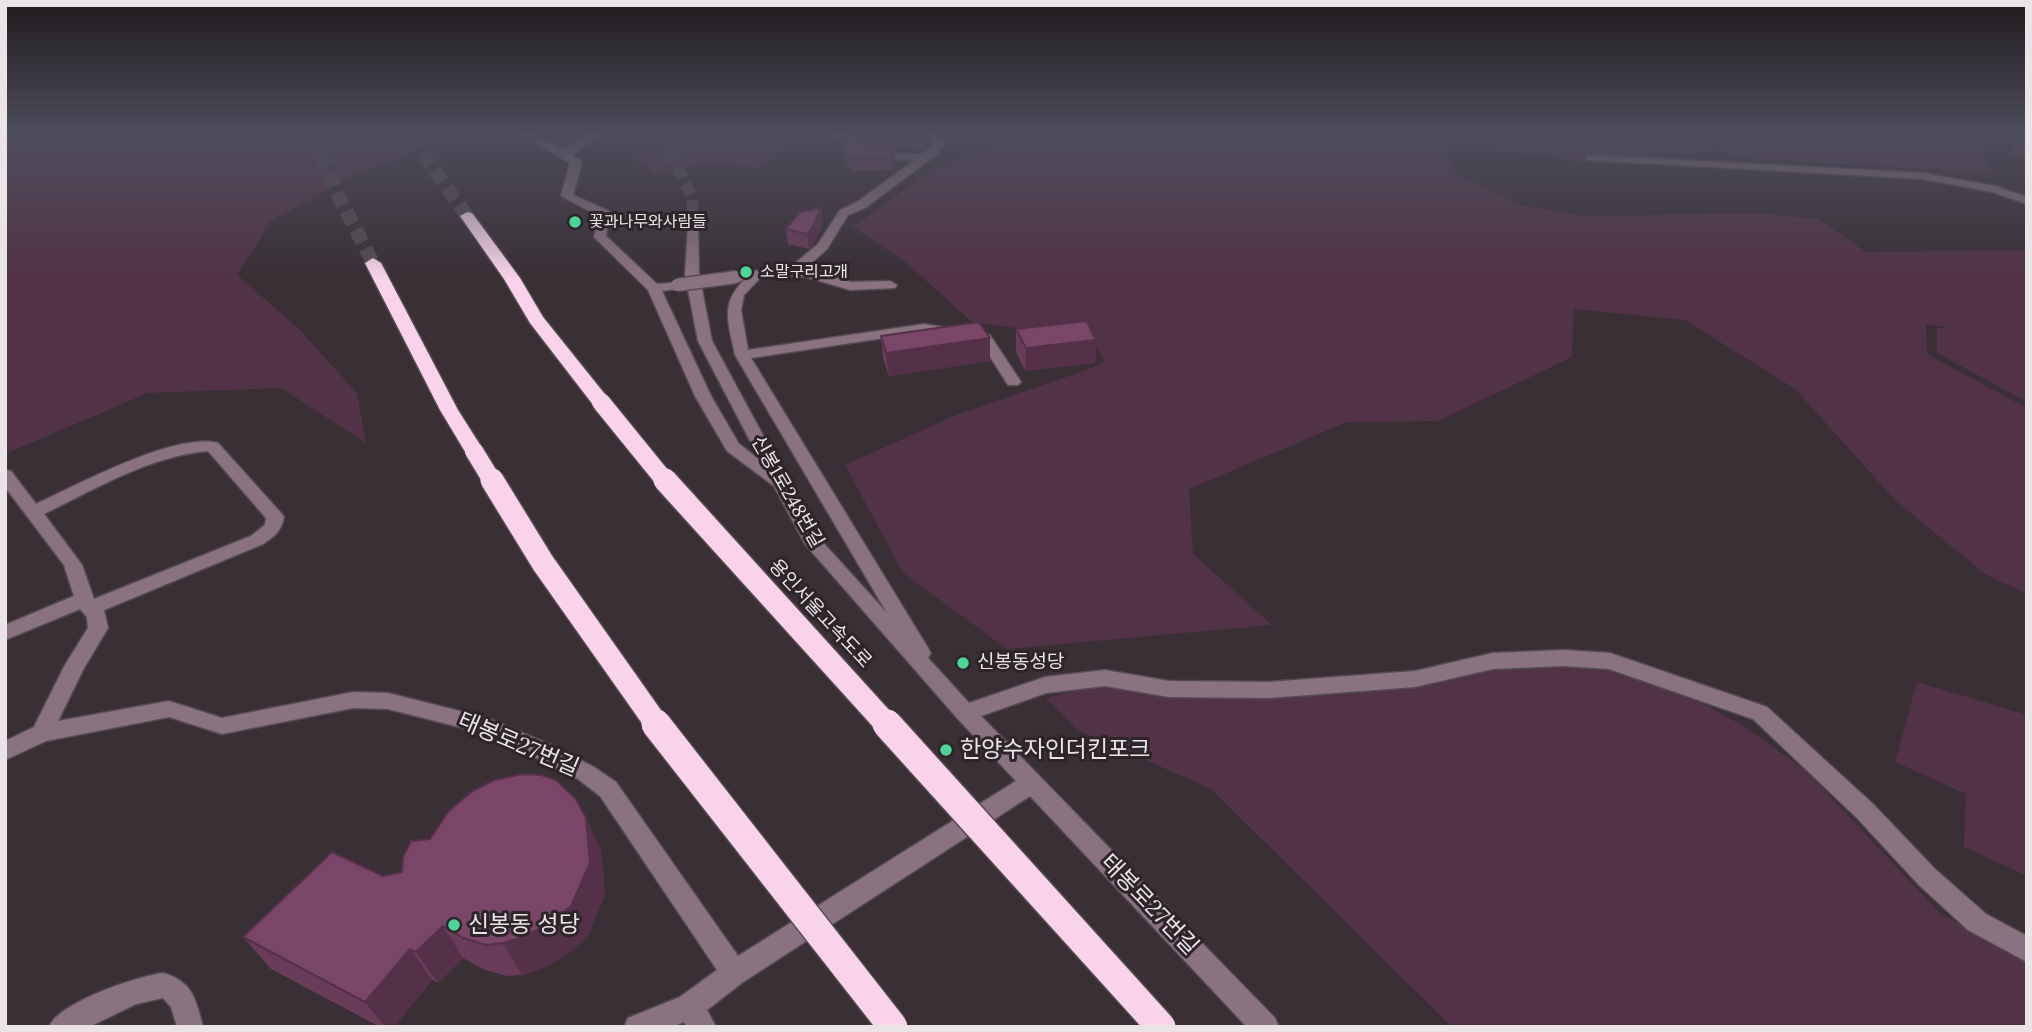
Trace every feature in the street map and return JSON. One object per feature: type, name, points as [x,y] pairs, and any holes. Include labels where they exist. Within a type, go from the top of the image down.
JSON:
[{"type":"highway","name":"용인서울고속도로","points":[[467,216],[512,278],[536,319],[678,497],[1073,927],[1161,1027]]},
{"type":"highway","points":[[373,263],[449,410],[543,563],[640,703],[893,1027]]},
{"type":"street","points":[[571,182],[567,197],[605,214],[600,237],[654,288],[703,396],[733,447],[781,486]]},
{"type":"street","points":[[793,272],[823,246],[845,213],[892,182]]},
{"type":"street","points":[[1960,182],[1983,186],[2027,201]]},
{"type":"street","name":"신봉1로248번길","points":[[694,229],[692,274],[705,341],[811,540],[965,713]]},
{"type":"street","points":[[654,288],[757,274],[793,272],[850,286],[890,285]]},
{"type":"street","points":[[757,274],[737,294],[734,310],[743,355],[941,686]]},
{"type":"street","points":[[743,355],[924,328],[985,338],[1013,382]]},
{"type":"street","points":[[5,633],[257,540],[270,532],[275,517],[243,485],[212,446],[201,446],[163,456],[33,512]]},
{"type":"street","points":[[5,475],[73,565],[87,604],[97,615],[98,628],[75,665],[42,733]]},
{"type":"street","points":[[965,713],[1045,685],[1105,678],[1169,689],[1268,690],[1415,679],[1493,662],[1564,658],[1610,661],[1760,713],[1865,811],[1977,922],[2027,950]]},
{"type":"street","name":"태봉로27번길","points":[[5,751],[42,733],[169,709],[222,726],[353,700],[388,701],[479,724],[543,751],[586,773],[608,789],[734,973]]},
{"type":"street","name":"태봉로27번길","points":[[965,713],[1266,1027]]},
{"type":"street","points":[[637,1027],[696,1017],[734,973],[1032,783]]},
{"type":"street","points":[[62,1027],[136,991],[159,985],[169,986],[178,995],[190,1027]]},
{"type":"shaded area","points":[[5,182],[341,182],[271,221],[237,275],[298,328],[357,393],[366,443],[281,388],[148,393],[5,454]]},
{"type":"shaded area","points":[[915,182],[1473,182],[1522,205],[1584,216],[1758,213],[1818,219],[1866,252],[2027,250],[2027,402],[1937,353],[1937,328],[1949,328],[1926,324],[1927,354],[2027,408],[2027,594],[1985,574],[1896,501],[1795,389],[1685,320],[1574,309],[1572,357],[1438,421],[1347,422],[1189,489],[1193,554],[1272,625],[1007,649],[903,573],[845,465],[956,415],[1092,368],[1105,360],[1090,338],[972,322],[903,260],[853,227]]},
{"type":"shaded area","points":[[1533,662],[1599,666],[1704,704],[1747,728],[1806,771],[1941,914],[2014,952],[2027,955],[2027,1027],[1452,1027],[1211,789],[1078,730],[1046,698],[1107,682],[1182,691]]},
{"type":"shaded area","points":[[1917,682],[2027,715],[2027,876],[1964,847],[1966,794],[1895,762]]},
{"type":"building","points":[[821,208],[807,234],[786,229],[800,212]]},
{"type":"building","points":[[1087,321],[1096,340],[1026,348],[1016,329]]},
{"type":"building","points":[[979,322],[990,338],[886,353],[881,336]]},
{"type":"building","name":"신봉동 성당","points":[[523,774],[541,775],[556,780],[576,799],[586,818],[590,863],[571,906],[547,925],[523,937],[486,945],[463,938],[443,926],[416,952],[410,949],[365,1002],[243,937],[332,852],[383,876],[402,872],[403,857],[411,841],[430,839],[448,812],[471,792],[494,780]]},
{"type":"tunnel","points":[[333,182],[373,263]]},
{"type":"tunnel","points":[[443,182],[467,216]]},
{"type":"tunnel","points":[[685,182],[692,197],[694,229]]},
{"type":"place","name":"꽃과나무와사람들","points":[[575,222]]},
{"type":"place","name":"소말구리고개","points":[[746,272]]},
{"type":"place","name":"신봉동성당","points":[[963,663]]},
{"type":"place","name":"한양수자인더킨포크","points":[[946,750]]},
{"type":"place","name":"신봉동 성당","points":[[454,925]]}]
